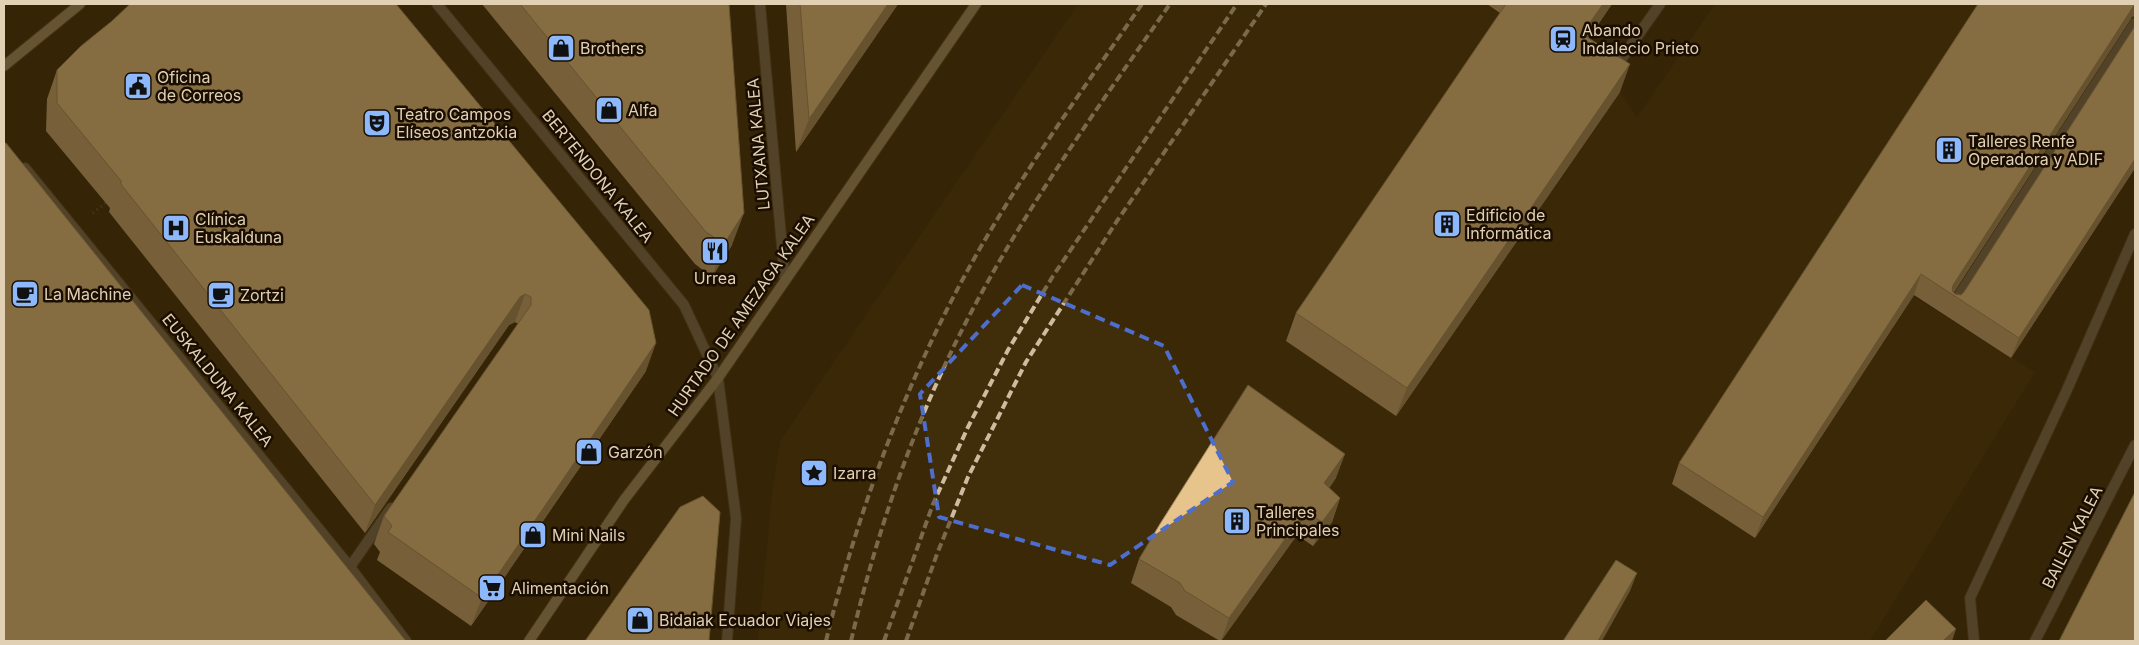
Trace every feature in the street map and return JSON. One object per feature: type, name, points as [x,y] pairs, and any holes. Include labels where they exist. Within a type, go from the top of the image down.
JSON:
[{"type":"street","points":[[4,66],[80,4]]},
{"type":"street","name":"BERTENDONA KALEA","points":[[437,4],[684,305],[718,378],[736,518],[727,641]]},
{"type":"street","name":"LUTXANA KALEA","points":[[760,4],[785,280]]},
{"type":"street","name":"HURTADO DE AMEZAGA KALEA","points":[[529,641],[624,500],[718,378],[976,4]]},
{"type":"street","points":[[1620,61],[1660,4]]},
{"type":"street","points":[[1950,309],[2135,23]]},
{"type":"street","name":"EUSKALDUNA KALEA","points":[[18,159],[350,567],[406,641]]},
{"type":"street","points":[[1974,641],[1970,598],[2066,392],[2135,234]]},
{"type":"street","name":"BAILEN KALEA","points":[[2035,641],[2135,446]]},
{"type":"street","points":[[350,567],[396,502]]},
{"type":"path","points":[[75,227],[114,197]]},
{"type":"highlighted area","points":[[1022,285],[1164,346],[1233,482],[1110,565],[939,517],[920,394]]},
{"type":"shaded area","points":[[1078,4],[1487,4],[1620,92],[1637,117],[1715,4],[1984,4],[1672,483],[1755,538],[1913,296],[2035,372],[1870,641],[758,641],[772,494],[780,441]]},
{"type":"building","points":[[130,4],[396,4],[649,310],[656,343],[482,598],[388,532],[392,526],[384,516],[531,305],[531,297],[525,294],[520,297],[375,505],[120,183],[122,182],[57,103],[57,70],[81,46]]},
{"type":"building","points":[[520,4],[729,4],[744,213],[724,244],[706,232]]},
{"type":"building","points":[[800,4],[888,4],[809,119]]},
{"type":"building","name":"Edificio de Informática","points":[[1506,4],[1603,4],[1582,34],[1630,64],[1407,388],[1296,313]]},
{"type":"building","name":"Talleres Renfe Operadora y ADIF","points":[[1978,4],[2135,4],[1953,285],[1952,291],[1955,294],[1961,295],[1964,292],[2135,26],[2135,159],[2019,338],[1921,274],[1763,517],[1679,463]]},
{"type":"building","points":[[4,143],[6,143],[406,641],[4,641]]},
{"type":"building","name":"Talleres Principales","points":[[1248,385],[1345,454],[1324,483],[1340,498],[1322,522],[1305,511],[1229,618],[1185,591],[1180,583],[1139,559]]},
{"type":"building","points":[[2135,492],[2135,641],[2059,641]]},
{"type":"building","points":[[703,496],[720,512],[709,641],[585,641],[680,507]]},
{"type":"building","points":[[1616,560],[1637,573],[1598,641],[1563,641]]},
{"type":"building","points":[[1926,600],[1956,629],[1943,641],[1885,641]]},
{"type":"railway","points":[[826,641],[855,536],[873,483],[892,431],[937,329],[962,280],[1025,174],[1142,4]]},
{"type":"railway","points":[[851,641],[885,518],[899,478],[930,399],[966,322],[988,280],[1037,199],[1089,120],[1170,4]]},
{"type":"railway","points":[[884,641],[933,504],[968,427],[1008,350],[1053,276],[1237,4]]},
{"type":"railway","points":[[906,641],[937,554],[968,477],[1026,362],[1117,221],[1266,4]]},
{"type":"place","name":"Abando Indalecio Prieto","points":[[1563,39]]},
{"type":"place","name":"Brothers","points":[[561,48]]},
{"type":"place","name":"Oficina de Correos","points":[[138,86]]},
{"type":"place","name":"Alfa","points":[[609,110]]},
{"type":"place","name":"Teatro Campos Elíseos antzokia","points":[[377,123]]},
{"type":"place","name":"Talleres Renfe Operadora y ADIF","points":[[1949,150]]},
{"type":"place","name":"Edificio de Informática","points":[[1447,224]]},
{"type":"place","name":"Clínica Euskalduna","points":[[176,228]]},
{"type":"place","name":"Urrea","points":[[715,251]]},
{"type":"place","name":"La Machine","points":[[25,294]]},
{"type":"place","name":"Zortzi","points":[[221,295]]},
{"type":"place","name":"Garzón","points":[[589,452]]},
{"type":"place","name":"Izarra","points":[[814,473]]},
{"type":"place","name":"Talleres Principales","points":[[1237,521]]},
{"type":"place","name":"Mini Nails","points":[[533,535]]},
{"type":"place","name":"Alimentación","points":[[492,588]]},
{"type":"place","name":"Bidaiak Ecuador Viajes","points":[[640,620]]}]
